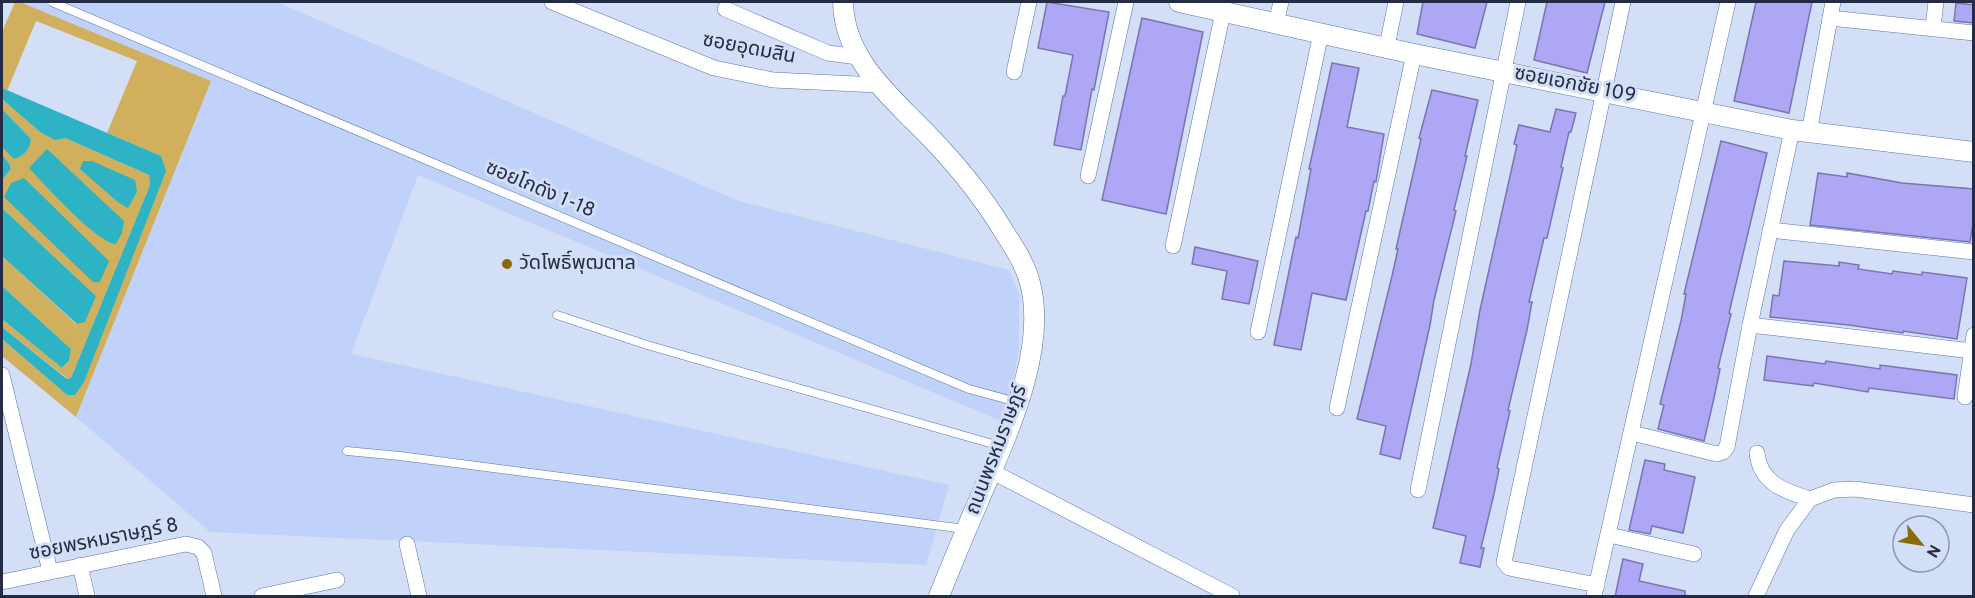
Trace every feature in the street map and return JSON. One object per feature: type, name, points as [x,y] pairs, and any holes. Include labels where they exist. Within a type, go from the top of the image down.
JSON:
[{"type":"street","name":"ซอยอุดมสิน","points":[[552,2],[714,68],[773,80],[878,85]]},
{"type":"street","name":"ถนนพรหมราษฎร์","points":[[843,2],[843,14],[858,57],[878,85],[946,152],[975,189],[1020,257],[1030,283],[1034,311],[1026,377],[1002,447],[939,597]]},
{"type":"street","points":[[1014,72],[1029,2]]},
{"type":"street","points":[[1088,176],[1126,2]]},
{"type":"street","name":"ซอยเอกชัย 109","points":[[1179,2],[1387,46],[1414,54],[1801,131],[1974,152]]},
{"type":"street","points":[[1276,23],[1281,2]]},
{"type":"street","points":[[1387,46],[1396,2]]},
{"type":"street","points":[[1418,490],[1518,2]]},
{"type":"street","points":[[1623,2],[1504,562],[1509,568],[1596,591],[1728,2]]},
{"type":"street","points":[[1632,433],[1717,454],[1723,452],[1727,447],[1770,230],[1801,131],[1833,2]]},
{"type":"street","points":[[1933,27],[1936,2]]},
{"type":"street","points":[[725,9],[828,53],[858,57]]},
{"type":"street","points":[[1173,246],[1223,12]]},
{"type":"street","points":[[1830,18],[1974,33]]},
{"type":"street","points":[[1258,332],[1321,33]]},
{"type":"street","points":[[1337,408],[1414,54]]},
{"type":"street","points":[[1770,230],[1974,252]]},
{"type":"street","points":[[1750,325],[1972,351]]},
{"type":"street","points":[[1965,397],[1974,335]]},
{"type":"street","points":[[2,375],[50,572]]},
{"type":"street","points":[[1756,453],[1758,465],[1764,476],[1788,493],[1810,499]]},
{"type":"street","points":[[992,471],[1232,597]]},
{"type":"street","points":[[1756,597],[1787,530],[1810,499],[1834,490],[1855,489],[1974,505]]},
{"type":"street","points":[[1609,535],[1694,554]]},
{"type":"street","name":"ซอยพรหมราษฎร์ 8","points":[[2,582],[186,544],[202,549],[214,597]]},
{"type":"street","points":[[408,544],[419,597]]},
{"type":"street","points":[[80,565],[87,597]]},
{"type":"street","points":[[262,597],[337,580]]},
{"type":"lane","name":"ซอยโกดัง 1-18","points":[[52,2],[969,388],[1018,402]]},
{"type":"lane","points":[[557,315],[647,345],[1002,447]]},
{"type":"lane","points":[[347,451],[967,529]]},
{"type":"shaded area","points":[[15,2],[20,2],[211,81],[76,417],[2,356],[2,339],[67,395],[75,395],[161,156],[107,133],[137,61],[36,21],[7,91],[2,88],[2,32]]},
{"type":"shaded area","points":[[20,2],[276,2],[739,201],[1009,270],[1019,294],[1019,348],[1011,392],[1001,421],[418,175],[351,354],[949,485],[926,565],[210,532],[76,417],[211,81]]},
{"type":"shaded area","points":[[2,88],[161,156],[166,171],[84,382],[75,395],[67,395],[2,339],[2,327],[67,379],[71,378],[150,185],[149,175],[65,138],[55,140],[40,132],[2,99]]},
{"type":"shaded area","points":[[2,99],[40,132],[65,138],[149,175],[150,185],[71,378],[68,379],[2,327],[2,319],[62,368],[69,361],[71,349],[2,286],[2,256],[76,324],[96,296],[2,208],[2,180],[11,169],[2,155],[2,147],[14,158],[31,139],[2,109]]},
{"type":"shaded area","points":[[2,109],[31,139],[26,152],[14,159],[2,147]]},
{"type":"shaded area","points":[[47,149],[124,221],[122,233],[116,244],[97,234],[85,224],[29,168]]},
{"type":"shaded area","points":[[2,155],[11,169],[2,180]]},
{"type":"shaded area","points":[[83,161],[92,161],[135,180],[137,192],[128,208],[80,169]]},
{"type":"shaded area","points":[[24,178],[109,261],[100,282],[93,282],[4,197],[11,183]]},
{"type":"shaded area","points":[[2,208],[96,296],[85,322],[77,324],[2,256]]},
{"type":"shaded area","points":[[2,286],[71,349],[69,361],[62,368],[2,319]]},
{"type":"building","points":[[1047,2],[1109,12],[1081,150],[1054,145],[1073,55],[1038,48]]},
{"type":"building","points":[[1423,2],[1487,2],[1475,48],[1417,34]]},
{"type":"building","points":[[1547,2],[1605,2],[1587,73],[1534,60]]},
{"type":"building","points":[[1756,2],[1812,2],[1789,113],[1734,101]]},
{"type":"building","points":[[1956,3],[1974,5],[1974,23],[1954,21]]},
{"type":"building","points":[[1142,18],[1203,32],[1166,214],[1102,200]]},
{"type":"building","points":[[1332,63],[1359,68],[1347,127],[1384,134],[1376,182],[1374,181],[1368,211],[1366,211],[1346,300],[1312,293],[1301,350],[1274,345],[1296,237],[1298,238],[1311,169],[1309,169]]},
{"type":"building","points":[[1432,90],[1478,100],[1454,210],[1456,211],[1434,300],[1400,459],[1380,454],[1386,426],[1357,419],[1392,276],[1421,139],[1419,138]]},
{"type":"building","points":[[1556,109],[1576,113],[1571,132],[1569,132],[1547,238],[1544,238],[1529,302],[1532,302],[1527,330],[1508,410],[1510,411],[1497,468],[1499,469],[1481,548],[1484,548],[1480,567],[1460,563],[1466,536],[1433,528],[1471,364],[1480,310],[1517,145],[1514,144],[1519,125],[1550,132]]},
{"type":"building","points":[[1721,141],[1767,153],[1729,313],[1731,314],[1704,441],[1658,429],[1664,405],[1660,404],[1681,321],[1686,294],[1684,294]]},
{"type":"building","points":[[1818,173],[1847,177],[1847,173],[1902,183],[1974,189],[1974,217],[1970,242],[1810,225]]},
{"type":"building","points":[[1195,247],[1258,261],[1249,304],[1222,299],[1227,271],[1192,264]]},
{"type":"building","points":[[1784,261],[1839,266],[1839,262],[1859,265],[1858,269],[1892,274],[1893,271],[1922,275],[1922,272],[1967,278],[1957,339],[1770,317],[1773,295],[1779,296]]},
{"type":"building","points":[[1767,356],[1880,369],[1880,365],[1957,375],[1954,399],[1869,388],[1868,392],[1814,383],[1813,386],[1764,380]]},
{"type":"building","points":[[1645,460],[1665,464],[1664,470],[1695,477],[1683,533],[1652,526],[1650,534],[1629,530]]},
{"type":"building","points":[[1623,559],[1643,564],[1639,581],[1685,591],[1685,597],[1615,597]]},
{"type":"place","name":"วัดโพธิ์พุฒตาล","points":[[507,264]]}]
